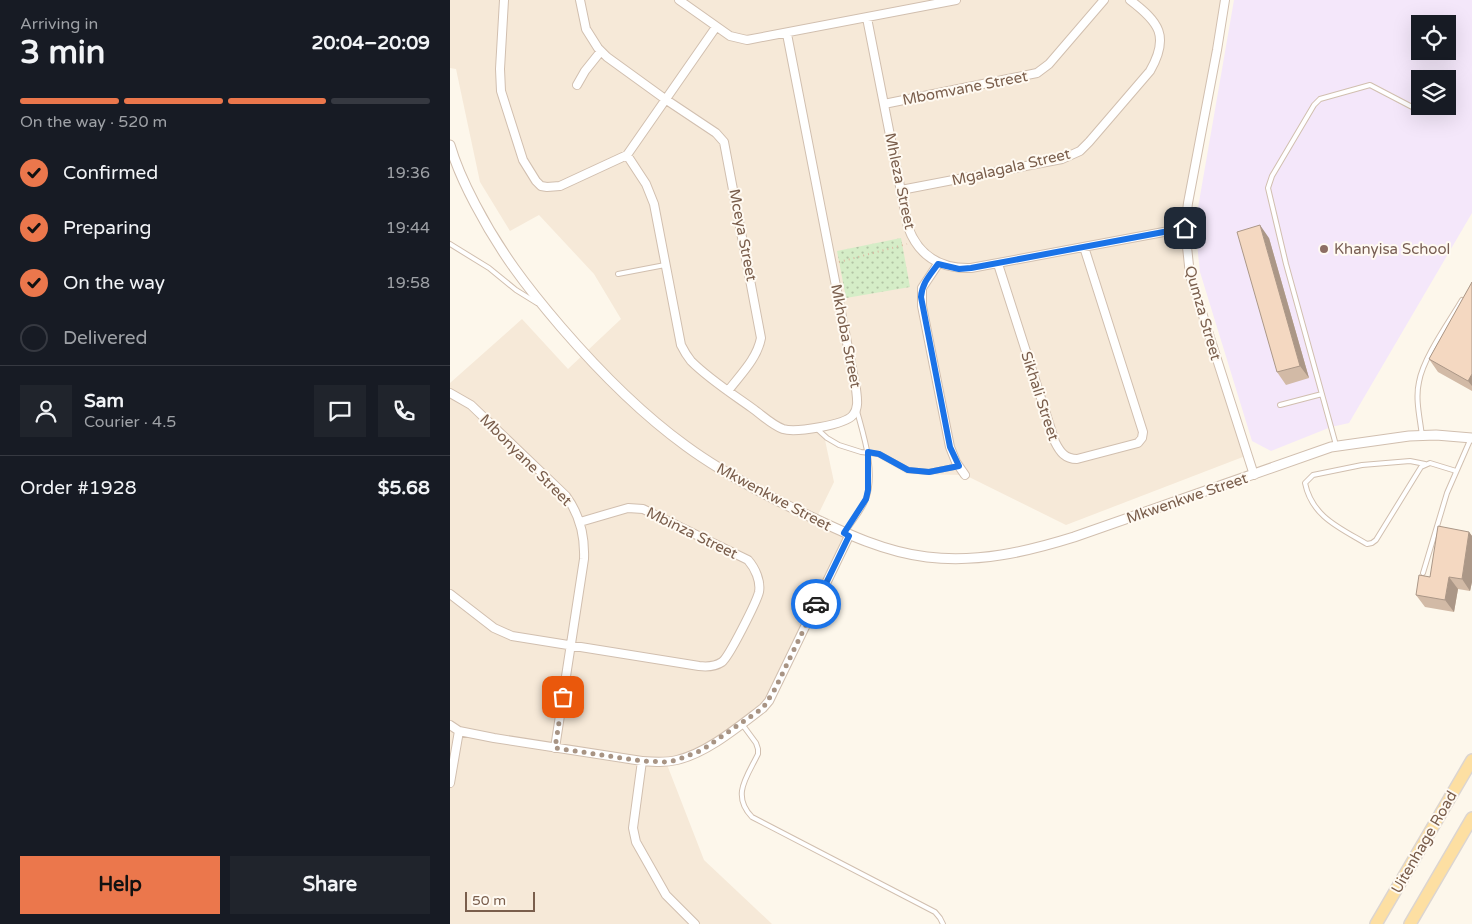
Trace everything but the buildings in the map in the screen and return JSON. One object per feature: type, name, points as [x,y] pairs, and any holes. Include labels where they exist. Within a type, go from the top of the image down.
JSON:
[{"type":"main road","name":"Uitenhage Road","points":[[1376,924],[1472,760]]},
{"type":"main road","name":"Uitenhage Road","points":[[1410,924],[1472,818]]},
{"type":"street","points":[[504,0],[500,69],[501,91],[524,160],[536,181],[541,186],[547,187],[560,186],[627,155],[716,27]]},
{"type":"street","name":"Mceya Street","points":[[580,0],[586,30],[601,51],[716,133],[724,142],[761,338],[755,356],[728,391]]},
{"type":"street","points":[[678,0],[730,36],[747,40],[787,34],[956,0]]},
{"type":"street","name":"Mbomvane Street","points":[[884,104],[1037,73],[1049,64],[1104,0]]},
{"type":"street","name":"Mgalagala Street","points":[[900,190],[1062,158],[1080,151],[1155,63],[1160,33],[1152,20],[1130,0]]},
{"type":"street","name":"Qumza Street","points":[[1225,0],[1185,228],[1190,275],[1254,475]]},
{"type":"street","name":"Mhleza Street","points":[[868,18],[908,228],[915,241],[938,264]]},
{"type":"street","name":"Mkhoba Street","points":[[627,155],[651,193],[681,345],[696,366],[728,391],[786,430],[836,423],[854,415],[858,402],[856,389],[787,34]]},
{"type":"street","points":[[577,85],[585,71],[601,51]]},
{"type":"street","name":"Mkwenkwe Street","points":[[450,145],[464,183],[484,221],[515,271],[591,362],[629,400],[688,448],[727,474],[847,534],[904,553],[959,559],[994,557],[1034,549],[1074,538],[1254,475],[1308,454],[1336,446],[1422,436],[1472,438]]},
{"type":"street","points":[[965,475],[950,447],[921,297],[925,282],[938,264],[959,269],[998,264],[1185,228]]},
{"type":"street","name":"Sikhali Street","points":[[998,264],[1055,442],[1064,456],[1070,459],[1077,459],[1138,443],[1142,438],[1142,432],[1084,247]]},
{"type":"street","name":"Mbonyane Street","points":[[450,393],[471,405],[566,496],[580,522],[584,537],[584,559],[555,748]]},
{"type":"street","name":"Mbinza Street","points":[[450,594],[503,633],[570,647],[699,666],[714,666],[722,662],[728,655],[759,592],[757,574],[748,560],[644,508],[628,508],[580,522]]},
{"type":"street","points":[[450,725],[460,731],[494,738],[642,761],[666,762],[690,756],[742,724],[769,701],[847,534]]},
{"type":"street","points":[[450,783],[460,731]]},
{"type":"street","points":[[642,761],[633,828],[636,842],[660,886],[695,924]]},
{"type":"lane","points":[[1336,446],[1284,255],[1268,188],[1272,176],[1314,105],[1320,99],[1370,85],[1411,106]]},
{"type":"lane","points":[[450,244],[489,268],[516,290],[544,307]]},
{"type":"lane","points":[[618,274],[665,265]]},
{"type":"lane","points":[[1422,436],[1418,383],[1423,367],[1467,291]]},
{"type":"lane","points":[[1280,405],[1322,394]]},
{"type":"lane","points":[[847,534],[866,499],[868,490],[868,452],[856,409]]},
{"type":"lane","points":[[816,427],[827,438],[839,445],[861,452],[879,454],[908,470],[929,472],[959,466]]},
{"type":"lane","points":[[1423,573],[1436,525],[1456,471],[1472,438]]},
{"type":"lane","points":[[1425,464],[1421,467],[1376,540],[1367,544],[1331,524],[1308,496],[1305,483],[1313,475],[1362,464],[1389,461],[1430,463],[1456,471]]},
{"type":"lane","points":[[1436,525],[1445,528]]},
{"type":"lane","points":[[742,724],[758,749],[758,754],[742,790],[741,797],[744,808],[752,816],[935,912],[942,924]]},
{"type":"path","points":[[832,264],[915,241]]},
{"type":"shaded area","points":[[450,0],[1225,0],[1185,228],[1190,275],[1248,455],[1066,525],[965,475],[907,474],[868,452],[856,410],[854,415],[822,426],[834,482],[816,519],[849,536],[769,701],[701,750],[666,762],[704,860],[772,924],[450,924],[450,383],[522,319],[568,369],[621,319],[594,274],[539,215],[510,231],[480,182],[456,69],[450,68]]},
{"type":"shaded area","name":"Khanyisa School","points":[[1234,0],[1472,0],[1472,213],[1349,423],[1331,427],[1271,451],[1252,441],[1200,272],[1195,225]]},
{"type":"green space","points":[[901,238],[910,287],[846,298],[837,251]]},
{"type":"way so far","points":[[563,697],[555,748],[642,761],[666,762],[690,756],[742,724],[769,701],[816,604]]},
{"type":"place","name":"Khanyisa School","points":[[1324,249]]},
{"type":"route","points":[[816,604],[849,536],[844,533],[862,508],[866,499],[869,472],[868,452],[879,454],[908,470],[920,472],[959,466],[950,447],[921,297],[925,282],[938,264],[959,269],[971,268],[1185,228]]}]
